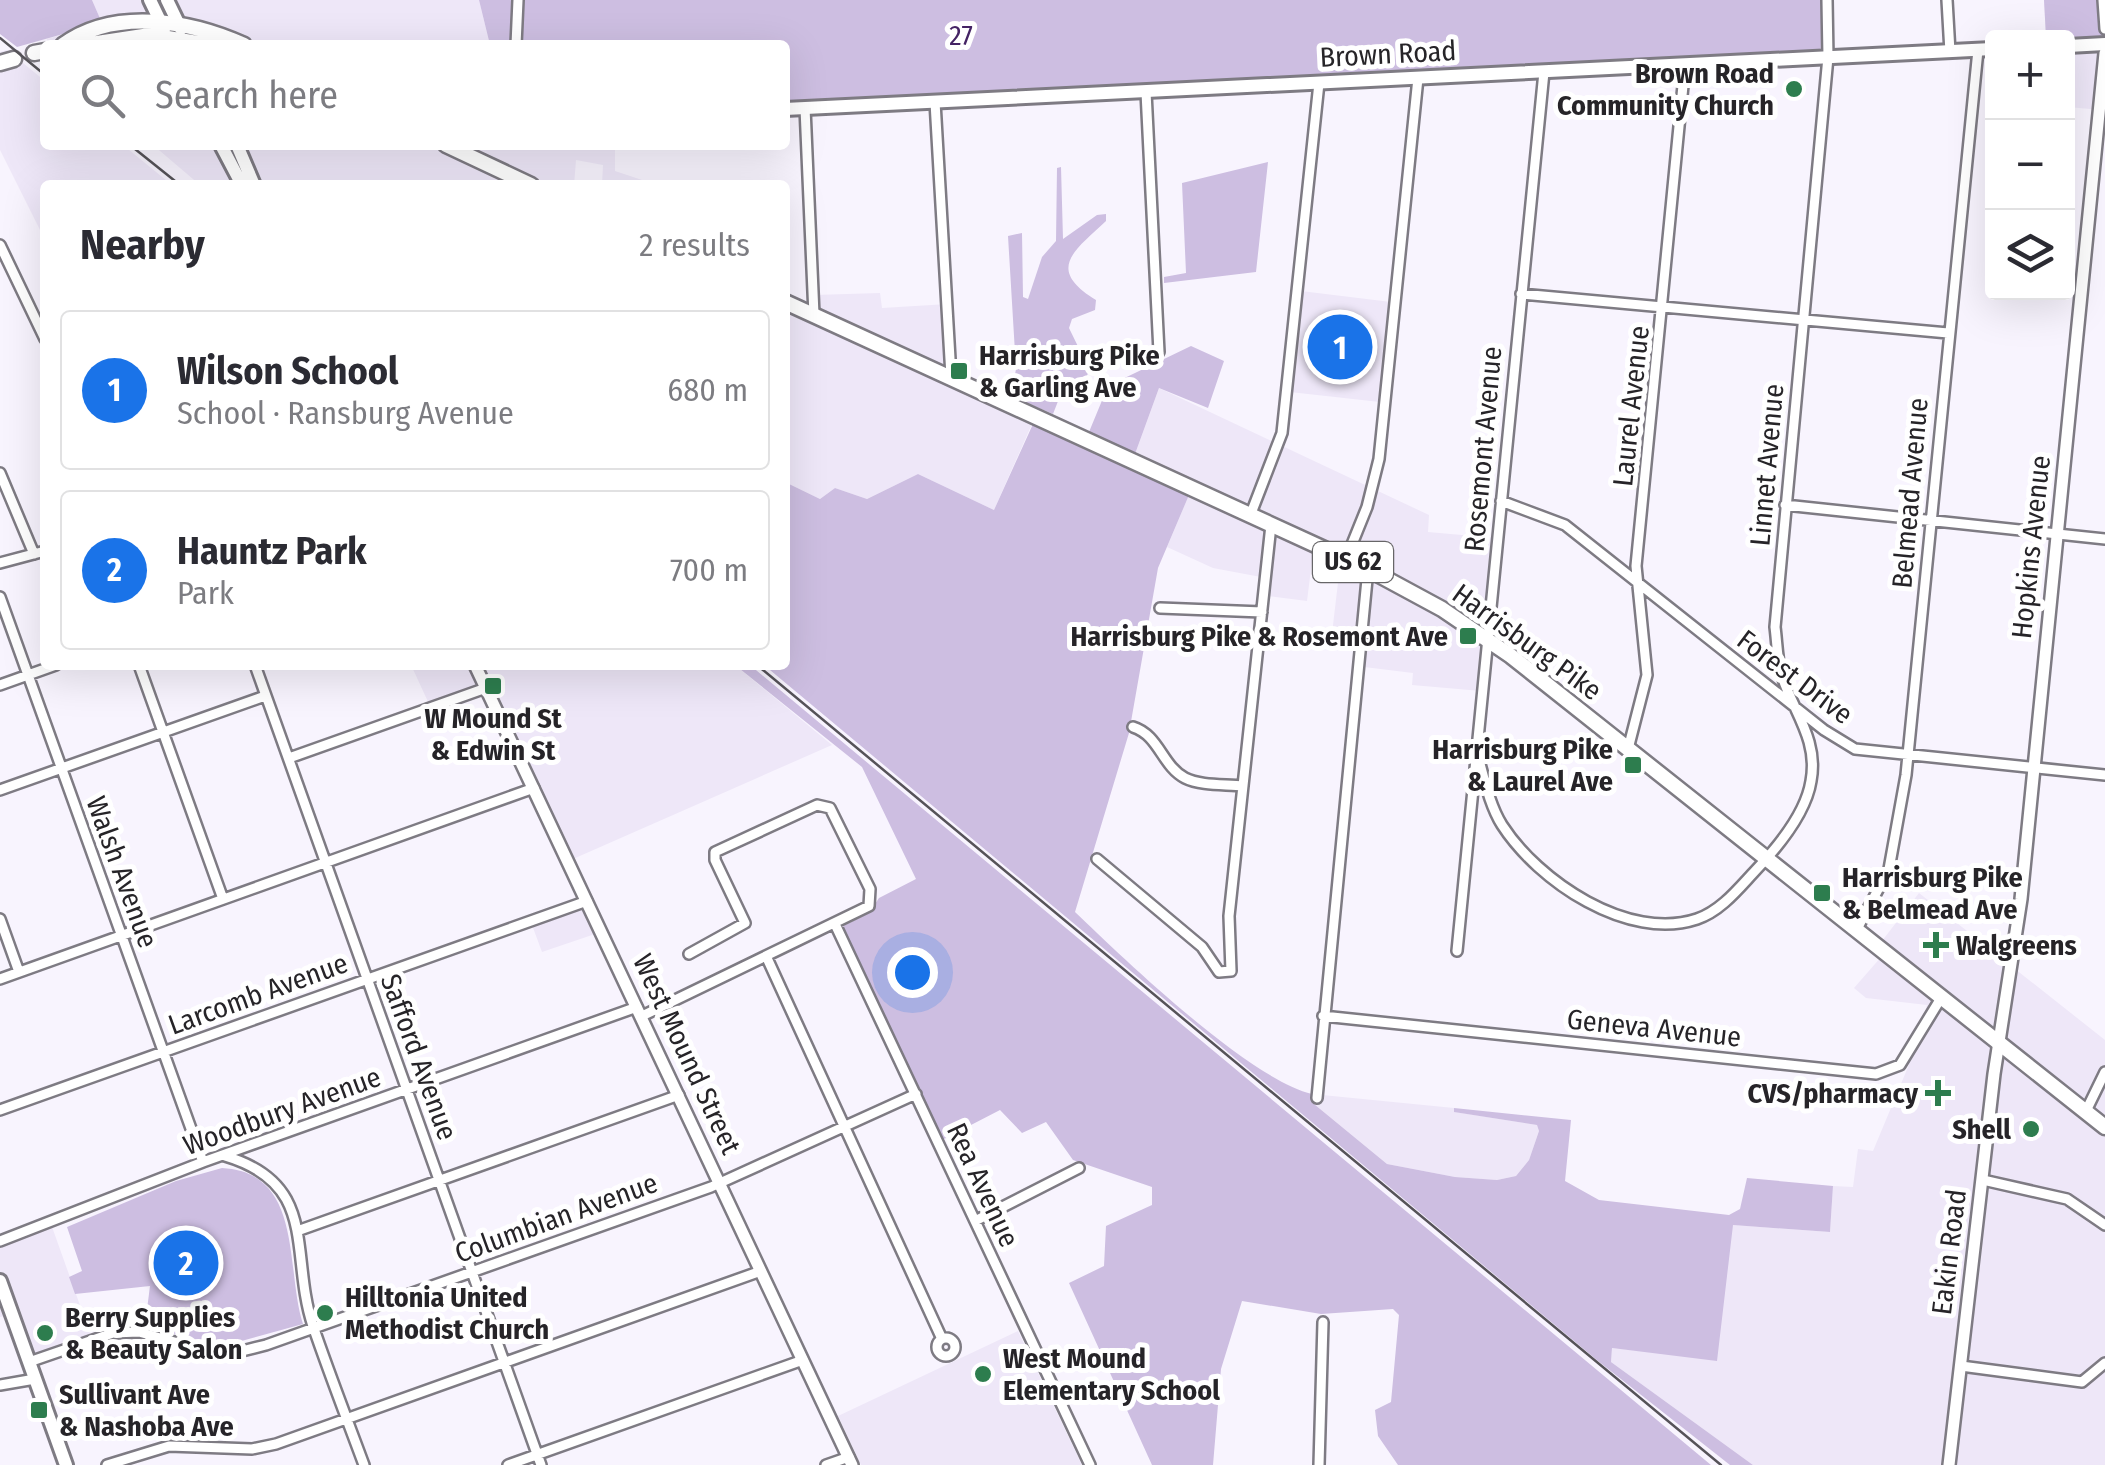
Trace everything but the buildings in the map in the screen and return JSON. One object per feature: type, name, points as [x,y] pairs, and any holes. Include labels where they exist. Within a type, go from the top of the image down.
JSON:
[{"type":"main road","points":[[150,0],[161,22],[178,40]]},
{"type":"main road","points":[[167,0],[177,22],[179,40]]},
{"type":"main road","points":[[70,40],[108,28],[161,22],[177,22],[229,40]]},
{"type":"main road","points":[[107,40],[125,36],[168,40]]},
{"type":"main road","points":[[2075,46],[2105,44]]},
{"type":"main road","name":"Brown Road","points":[[790,108],[1985,50]]},
{"type":"main road","points":[[224,150],[240,180]]},
{"type":"main road","points":[[238,150],[252,180]]},
{"type":"main road","points":[[457,150],[521,180]]},
{"type":"main road","name":"Harrisburg Pike","points":[[790,304],[1368,569],[1488,639],[2105,1127]]},
{"type":"main road","points":[[0,1282],[66,1465]]},
{"type":"street","points":[[516,40],[518,0]]},
{"type":"street","name":"Linnet Avenue","points":[[1477,754],[1493,806],[1514,842],[1570,890],[1622,916],[1650,923],[1700,918],[1727,900],[1766,859],[1803,805],[1811,784],[1812,752],[1781,672],[1775,627],[1828,57],[1828,0]]},
{"type":"street","points":[[1948,0],[1950,52]]},
{"type":"street","points":[[2103,0],[2105,29]]},
{"type":"street","name":"Belmead Avenue","points":[[1856,930],[1890,870],[1907,758],[1948,333],[1985,50]]},
{"type":"street","name":"Hopkins Avenue","points":[[1999,1044],[2022,899],[2105,54]]},
{"type":"street","name":"Laurel Avenue","points":[[1628,750],[1647,675],[1636,566],[1686,64]]},
{"type":"street","name":"Rosemont Avenue","points":[[1458,951],[1544,72]]},
{"type":"street","points":[[1346,559],[1367,507],[1379,458],[1418,78]]},
{"type":"street","points":[[1250,516],[1282,433],[1319,83]]},
{"type":"street","points":[[1146,92],[1159,352]]},
{"type":"street","points":[[935,102],[951,376]]},
{"type":"street","points":[[805,108],[814,315]]},
{"type":"street","points":[[0,245],[40,329]]},
{"type":"street","points":[[1521,294],[1948,333]]},
{"type":"street","points":[[0,473],[39,552],[0,563]]},
{"type":"street","name":"Forest Drive","points":[[1501,501],[1541,512],[1565,525],[1855,749],[1907,758],[2105,775]]},
{"type":"street","points":[[1786,504],[2105,539]]},
{"type":"street","points":[[1097,859],[1202,948],[1218,972],[1227,974],[1233,964],[1228,939],[1271,525]]},
{"type":"street","points":[[1318,1098],[1368,569]]},
{"type":"street","name":"Walsh Avenue","points":[[0,597],[202,1162]]},
{"type":"street","points":[[1160,608],[1262,612]]},
{"type":"street","points":[[0,685],[42,670]]},
{"type":"street","points":[[141,670],[223,899]]},
{"type":"street","name":"Safford Avenue","points":[[256,670],[540,1460]]},
{"type":"street","name":"West Mound Street","points":[[477,670],[850,1461]]},
{"type":"street","points":[[288,758],[486,688]]},
{"type":"street","points":[[0,790],[265,696]]},
{"type":"street","points":[[1133,727],[1154,740],[1173,768],[1187,778],[1242,786]]},
{"type":"street","points":[[0,979],[534,788]]},
{"type":"street","name":"Woodbury Avenue","points":[[0,1241],[202,1162],[640,1012],[863,910],[872,900],[834,814],[822,804],[714,854],[745,923],[689,954]]},
{"type":"street","name":"Larcomb Avenue","points":[[0,1110],[587,901]]},
{"type":"street","points":[[0,919],[19,972]]},
{"type":"street","name":"Rea Avenue","points":[[835,924],[1090,1465]]},
{"type":"street","points":[[1202,948],[1212,951],[1228,939]]},
{"type":"street","points":[[766,956],[942,1340]]},
{"type":"street","name":"Geneva Avenue","points":[[1323,1016],[1876,1074],[1900,1065],[1941,998]]},
{"type":"street","name":"Eakin Road","points":[[1949,1465],[1999,1044]]},
{"type":"street","points":[[2086,1112],[2105,1072]]},
{"type":"street","name":"Columbian Avenue","points":[[29,1362],[112,1333],[138,1332],[210,1352],[238,1352],[314,1329],[720,1183],[916,1094]]},
{"type":"street","points":[[300,1230],[679,1095]]},
{"type":"street","points":[[223,1155],[265,1172],[281,1188],[300,1230],[314,1329],[364,1465]]},
{"type":"street","points":[[975,1221],[1079,1168]]},
{"type":"street","points":[[1982,1180],[2032,1188],[2067,1199],[2105,1225]]},
{"type":"street","points":[[108,1465],[169,1446],[252,1449],[347,1420],[761,1271]]},
{"type":"street","points":[[1319,1465],[1323,1322]]},
{"type":"street","points":[[508,1465],[540,1460],[803,1360]]},
{"type":"street","points":[[1961,1366],[2082,1382],[2105,1363]]},
{"type":"street","points":[[0,1385],[35,1379]]},
{"type":"street","points":[[826,1465],[850,1461]]},
{"type":"shaded area","points":[[92,0],[479,0],[489,40],[47,40],[102,23]]},
{"type":"shaded area","points":[[2044,0],[2105,0],[2101,110],[2075,108],[2075,30],[2046,30]]},
{"type":"shaded area","points":[[7,50],[40,77],[40,150],[129,150],[166,180],[40,180],[40,230],[0,150],[0,52]]},
{"type":"shaded area","points":[[159,150],[615,150],[615,171],[642,180],[602,180],[603,165],[576,160],[574,180],[194,180]]},
{"type":"shaded area","points":[[1301,291],[1391,302],[1380,402],[1290,392]]},
{"type":"shaded area","points":[[880,293],[882,308],[948,304],[951,369],[1039,408],[994,510],[918,474],[867,499],[835,488],[820,499],[790,484],[790,305],[813,316],[814,295]]},
{"type":"shaded area","points":[[1159,388],[1429,515],[1428,532],[1496,538],[1481,691],[1412,685],[1413,673],[1356,666],[1358,646],[1331,642],[1341,557],[1314,545],[1307,601],[1260,595],[1261,577],[1213,568],[1167,547],[1189,495],[1130,468]]},
{"type":"shaded area","points":[[413,670],[741,670],[832,745],[573,859],[491,684],[430,706]]},
{"type":"shaded area","points":[[1919,893],[2105,1040],[2105,1465],[1753,1465],[1611,1362],[1612,1348],[1642,1351],[1733,1225],[1830,1232],[1833,1186],[1853,1187],[1858,1149],[1873,1151],[1908,1067],[1927,1005],[1866,998],[1854,988],[1882,956],[1875,950]]},
{"type":"shaded area","points":[[584,907],[595,934],[542,952],[532,925]]},
{"type":"shaded area","points":[[1312,1094],[1454,1108],[1455,1112],[1537,1125],[1539,1131],[1529,1160],[1516,1176],[1497,1180],[1455,1177],[1387,1164],[1314,1104]]},
{"type":"shaded area","points":[[51,1224],[92,1339],[25,1364],[6,1316],[0,1317],[0,1242]]},
{"type":"shaded area","name":"West Mound Elementary School","points":[[1018,1331],[1082,1465],[861,1465],[838,1416]]},
{"type":"green space","points":[[0,0],[92,0],[102,23],[17,47],[0,34]]},
{"type":"green space","name":"27","points":[[479,0],[1823,0],[1824,47],[1811,53],[790,104],[790,40],[489,40]]},
{"type":"green space","points":[[2044,0],[2102,0],[2104,42],[2075,44],[2075,30],[2046,30]]},
{"type":"green space","points":[[1268,162],[1256,272],[1164,283],[1164,277],[1186,273],[1182,183]]},
{"type":"green space","points":[[1061,167],[1063,239],[1097,215],[1106,214],[1106,221],[1070,260],[1068,270],[1072,279],[1096,300],[1095,310],[1072,319],[1069,328],[1089,369],[1081,398],[1062,391],[1053,414],[1011,396],[1016,369],[1008,236],[1022,233],[1023,297],[1028,299],[1042,257],[1056,241],[1057,168]]},
{"type":"green space","points":[[1191,346],[1224,361],[1208,408],[1159,388],[1135,454],[1089,432],[1108,386]]},
{"type":"green space","points":[[1033,424],[1189,495],[1158,568],[1129,733],[1075,912],[1189,1015],[1255,1066],[1312,1094],[1314,1104],[1387,1164],[1455,1177],[1497,1180],[1516,1176],[1529,1160],[1539,1131],[1537,1125],[1454,1112],[1454,1108],[1571,1120],[1565,1181],[1599,1200],[1729,1215],[1740,1209],[1747,1178],[1833,1186],[1830,1232],[1733,1225],[1717,1361],[1612,1348],[1611,1362],[1753,1465],[1730,1465],[1598,1361],[770,670],[790,670],[790,484],[820,499],[835,488],[867,499],[918,474],[994,510]]},
{"type":"green space","points":[[741,670],[756,670],[1711,1465],[1398,1465],[1378,1436],[1375,1410],[1391,1402],[1399,1315],[1393,1309],[1321,1314],[1242,1301],[1221,1369],[1213,1465],[1152,1465],[1069,1283],[1104,1266],[1106,1226],[1152,1205],[1152,1187],[1073,1160],[1046,1122],[1022,1133],[1000,1110],[942,1140],[843,926],[869,913],[879,898],[916,879],[862,767]]},
{"type":"green space","points":[[222,1168],[248,1174],[267,1186],[279,1205],[303,1324],[227,1345],[203,1343],[145,1325],[150,1286],[75,1294],[69,1277],[82,1271],[67,1227],[176,1181]]},
{"type":"railway","points":[[0,38],[40,71]]},
{"type":"railway","points":[[136,150],[174,180]]},
{"type":"railway","points":[[763,670],[1721,1465]]},
{"type":"place","name":"Brown Road Community Church","points":[[1794,89]]},
{"type":"place","name":"Wilson School","points":[[1340,347]]},
{"type":"place","name":"Harrisburg Pike & Garling Ave","points":[[959,371]]},
{"type":"place","name":"Harrisburg Pike & Rosemont Ave","points":[[1468,636]]},
{"type":"place","name":"W Mound St & Edwin St","points":[[493,686]]},
{"type":"place","name":"Harrisburg Pike & Laurel Ave","points":[[1633,765]]},
{"type":"place","name":"Harrisburg Pike & Belmead Ave","points":[[1822,893]]},
{"type":"place","name":"Walgreens","points":[[1936,945]]},
{"type":"place","name":"CVS/pharmacy","points":[[1938,1093]]},
{"type":"place","name":"Shell","points":[[2031,1129]]},
{"type":"place","name":"Hauntz Park","points":[[186,1263]]},
{"type":"place","name":"Hilltonia United Methodist Church","points":[[325,1313]]},
{"type":"place","name":"Berry Supplies & Beauty Salon","points":[[45,1333]]},
{"type":"place","name":"West Mound Elementary School","points":[[983,1374]]},
{"type":"place","name":"Sullivant Ave & Nashoba Ave","points":[[39,1410]]}]
